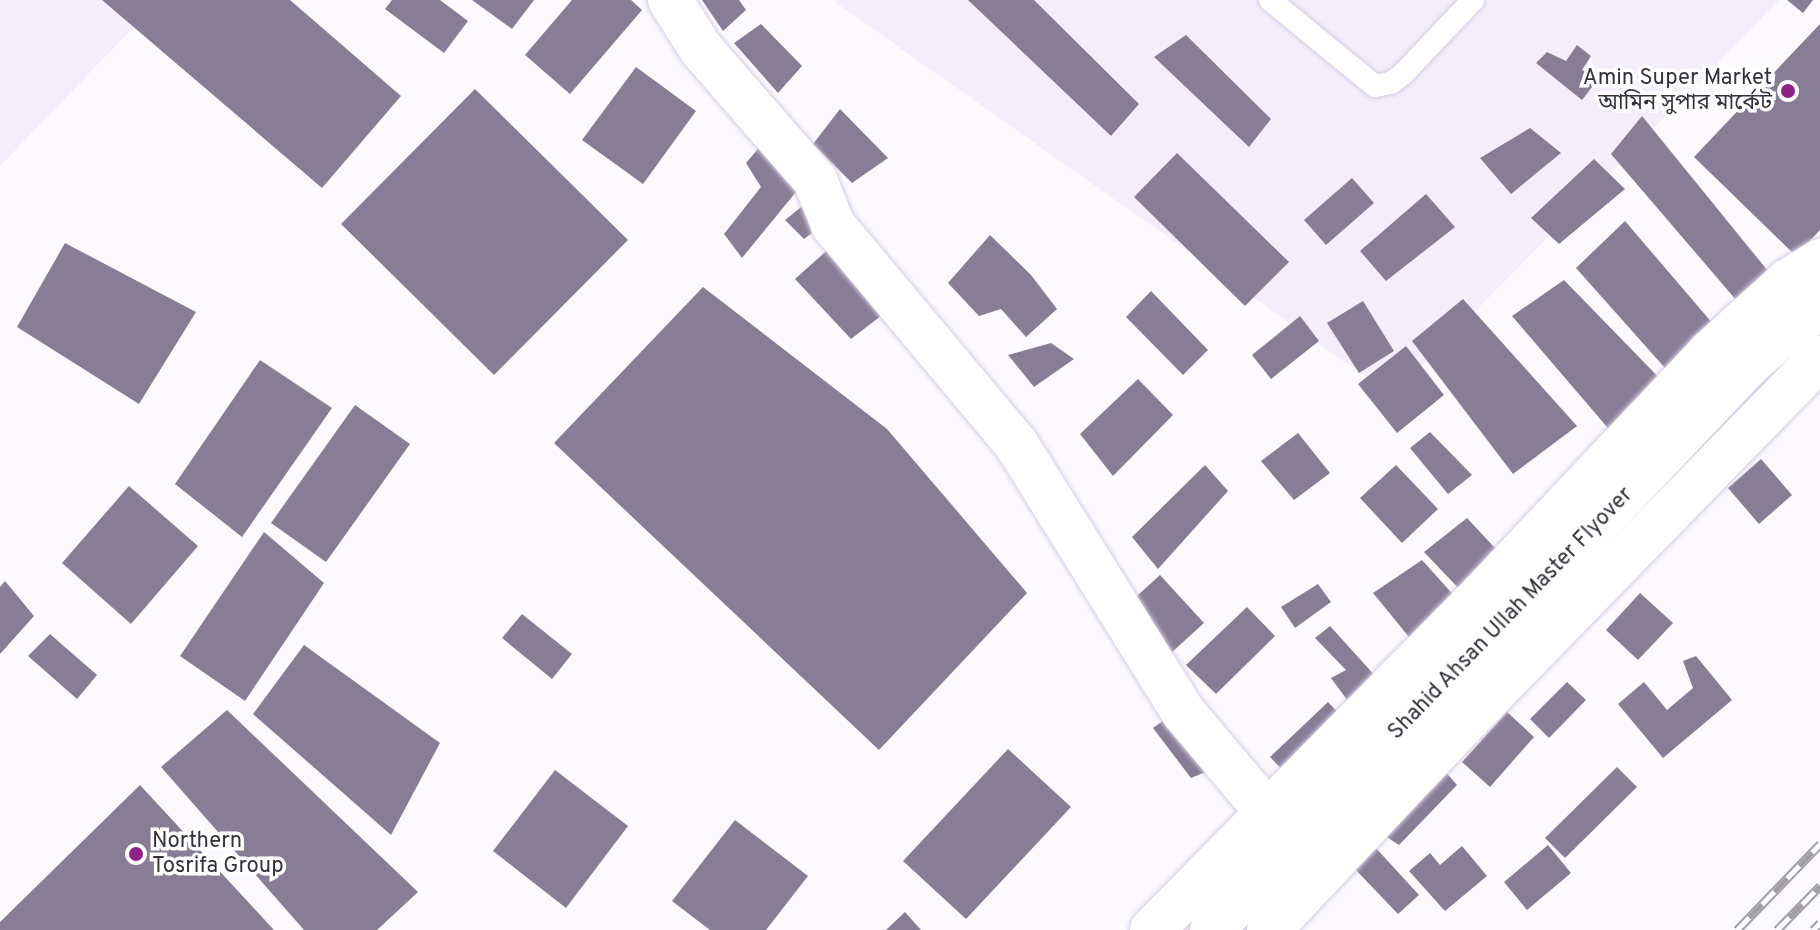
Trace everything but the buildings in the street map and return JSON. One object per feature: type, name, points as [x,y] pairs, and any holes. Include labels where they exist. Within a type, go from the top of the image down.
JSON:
[{"type":"main road","points":[[670,0],[701,49],[815,180],[833,225],[1017,445],[1183,712],[1269,814]]},
{"type":"main road","points":[[1152,930],[1269,814],[1710,352],[1788,281],[1820,261]]},
{"type":"main road","name":"Shahid Ahsan Ullah Master Flyover","points":[[1212,930],[1748,365],[1790,328],[1820,308]]},
{"type":"main road","points":[[1269,930],[1469,718],[1820,358]]},
{"type":"lane","points":[[1270,0],[1375,86],[1391,83],[1403,74],[1473,0]]},
{"type":"shaded area","points":[[0,0],[160,0],[0,166]]},
{"type":"shaded area","points":[[832,0],[1779,0],[1393,396]]},
{"type":"railway","points":[[1737,930],[1820,844]]},
{"type":"railway","points":[[1777,930],[1820,886]]},
{"type":"railway","points":[[1813,930],[1820,923]]},
{"type":"place","name":"Amin Super Market আমিন সুপার মার্কেট","points":[[1788,91]]},
{"type":"place","name":"Northern Tosrifa Group","points":[[136,854]]}]
